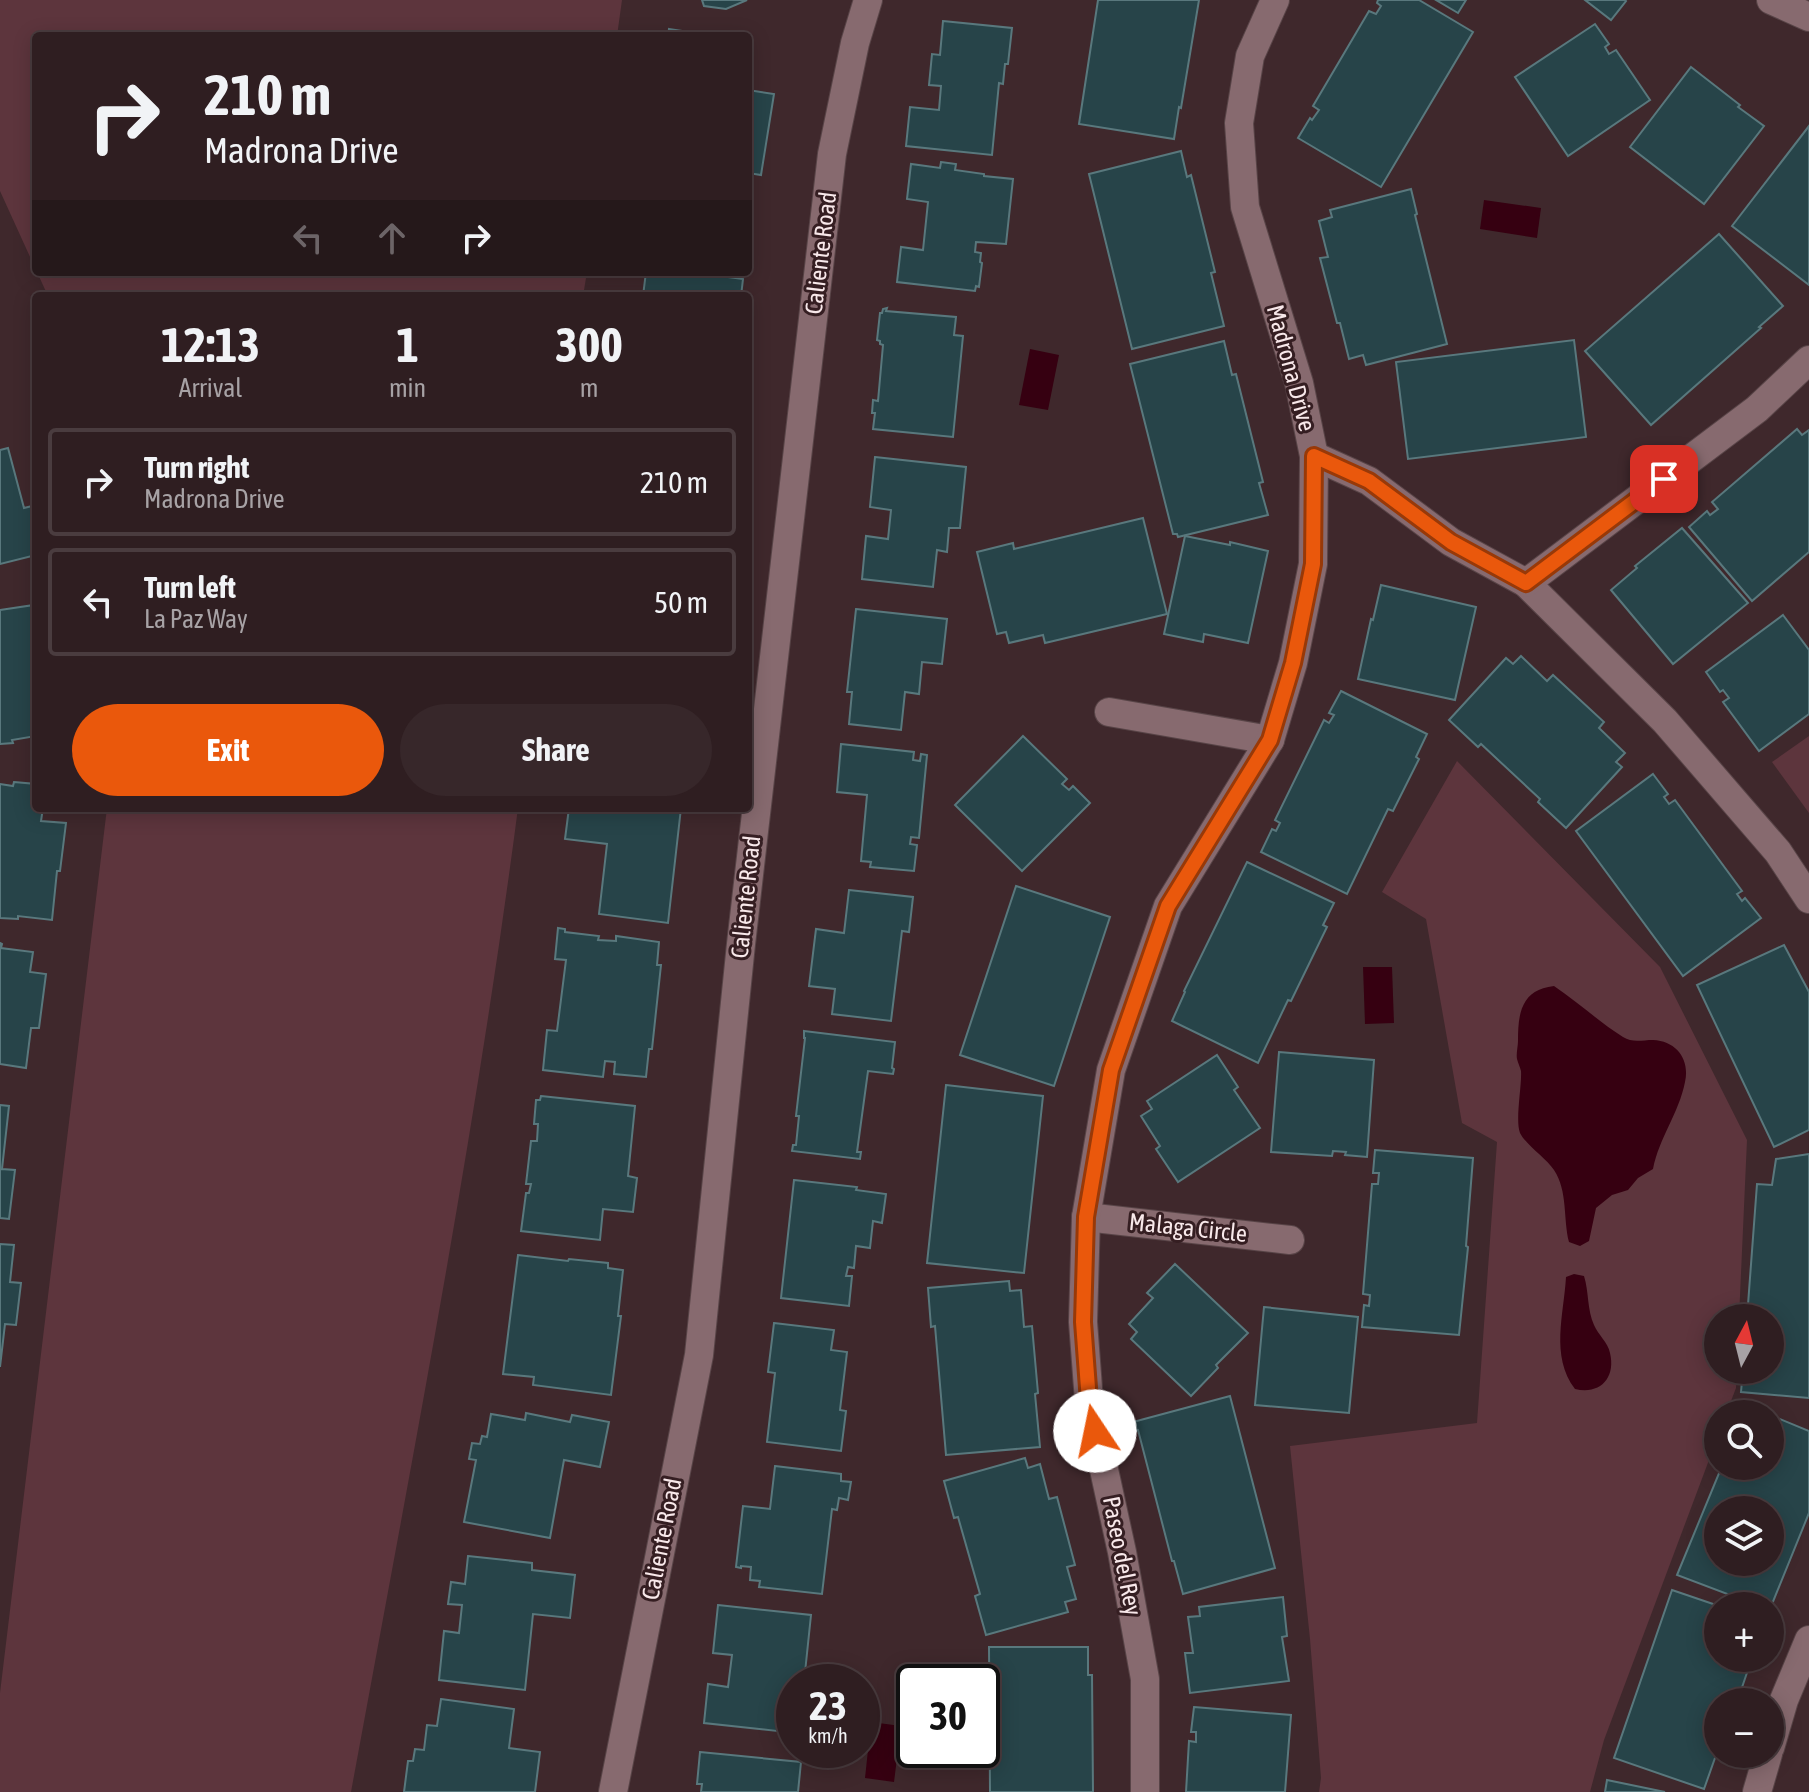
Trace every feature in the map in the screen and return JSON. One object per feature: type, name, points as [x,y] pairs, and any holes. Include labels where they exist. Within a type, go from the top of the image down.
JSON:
[{"type":"street","name":"Caliente Road","points":[[613,1792],[699,1355],[741,944],[832,154],[855,43],[868,0]]},
{"type":"street","name":"Madrona Drive","points":[[1275,0],[1250,56],[1239,123],[1245,207],[1299,383],[1314,456],[1369,481],[1451,542],[1526,583],[1665,721],[1778,852],[1809,899]]},
{"type":"street","points":[[1771,0],[1809,17]]},
{"type":"street","points":[[1526,583],[1757,409],[1809,360]]},
{"type":"street","name":"Paseo del Rey","points":[[1145,1792],[1145,1679],[1122,1552],[1089,1401],[1083,1322],[1086,1217],[1111,1070],[1168,906],[1270,740],[1293,663],[1313,564],[1314,456]]},
{"type":"street","points":[[1109,712],[1270,740]]},
{"type":"street","name":"Malaga Circle","points":[[1086,1217],[1290,1240]]},
{"type":"street","points":[[1784,1700],[1809,1640]]},
{"type":"street","points":[[1757,1792],[1764,1768]]},
{"type":"shaded area","points":[[0,0],[622,0],[618,32],[32,32],[32,261],[0,191]]},
{"type":"shaded area","points":[[1484,200],[1541,208],[1537,238],[1480,229]]},
{"type":"shaded area","points":[[39,276],[586,276],[584,292],[46,292]]},
{"type":"shaded area","points":[[1030,349],[1059,355],[1048,410],[1019,405]]},
{"type":"shaded area","points":[[1809,736],[1809,813],[1772,762]]},
{"type":"shaded area","points":[[1457,761],[1660,967],[1747,1140],[1740,1304],[1704,1304],[1704,1384],[1736,1384],[1736,1388],[1731,1400],[1704,1400],[1704,1473],[1604,1740],[1590,1792],[1319,1792],[1321,1778],[1310,1639],[1290,1446],[1477,1423],[1497,1142],[1462,1123],[1426,919],[1382,892]]},
{"type":"shaded area","points":[[107,812],[517,812],[462,1178],[351,1792],[0,1792],[0,1693]]},
{"type":"shaded area","points":[[1363,967],[1392,967],[1394,1023],[1365,1024]]},
{"type":"shaded area","points":[[1554,986],[1626,1039],[1661,1041],[1675,1048],[1683,1059],[1686,1074],[1682,1093],[1653,1169],[1638,1178],[1628,1190],[1612,1195],[1596,1208],[1589,1241],[1580,1246],[1569,1242],[1558,1178],[1550,1165],[1523,1138],[1519,1127],[1521,1071],[1517,1055],[1521,1012],[1534,992]]},
{"type":"shaded area","points":[[1574,1274],[1584,1276],[1592,1319],[1607,1345],[1611,1362],[1611,1370],[1604,1383],[1584,1390],[1575,1389],[1567,1376],[1561,1349],[1566,1277]]},
{"type":"shaded area","points":[[880,1723],[896,1725],[894,1782],[865,1778],[866,1768],[880,1768]]},
{"type":"building","points":[[702,0],[747,0],[726,9],[704,6]]},
{"type":"building","points":[[1098,0],[1199,0],[1174,139],[1079,124]]},
{"type":"building","points":[[1378,0],[1419,0],[1473,32],[1381,187],[1298,138],[1319,110],[1313,106],[1369,11],[1376,14],[1381,6]]},
{"type":"building","points":[[1436,0],[1466,0],[1458,13]]},
{"type":"building","points":[[1585,0],[1625,0],[1626,1],[1611,20]]},
{"type":"building","points":[[943,21],[1012,28],[1008,64],[1005,64],[1003,84],[999,83],[992,155],[906,146],[910,107],[939,110],[941,86],[929,85],[932,54],[940,55]]},
{"type":"building","points":[[1595,24],[1609,44],[1605,47],[1609,54],[1616,50],[1650,100],[1568,156],[1515,77]]},
{"type":"building","points":[[1691,67],[1764,126],[1704,204],[1630,147]]},
{"type":"building","points":[[752,91],[774,94],[761,175],[752,174]]},
{"type":"building","points":[[1809,126],[1809,285],[1732,226]]},
{"type":"building","points":[[1181,151],[1187,177],[1191,175],[1215,272],[1211,273],[1224,326],[1132,349],[1089,174]]},
{"type":"building","points":[[941,162],[956,164],[955,170],[1013,179],[1006,244],[976,242],[975,252],[981,253],[982,263],[979,287],[976,286],[975,291],[897,282],[901,247],[923,250],[928,202],[907,199],[911,164],[940,168]]},
{"type":"building","points":[[1411,189],[1447,344],[1366,365],[1363,355],[1349,359],[1340,323],[1337,323],[1320,258],[1328,257],[1319,221],[1332,217],[1330,210]]},
{"type":"building","points":[[1719,234],[1783,306],[1651,425],[1585,351]]},
{"type":"building","points":[[646,276],[743,279],[741,292],[644,292]]},
{"type":"building","points":[[887,308],[886,311],[956,317],[954,335],[963,336],[953,437],[873,429],[873,400],[878,401],[883,345],[877,340],[880,313]]},
{"type":"building","points":[[1574,340],[1586,437],[1408,459],[1396,362]]},
{"type":"building","points":[[1224,341],[1232,375],[1236,374],[1263,482],[1259,483],[1268,515],[1178,537],[1173,534],[1130,364]]},
{"type":"building","points":[[1797,429],[1802,435],[1809,430],[1809,552],[1752,601],[1689,527],[1707,511],[1710,515],[1718,509],[1712,502]]},
{"type":"building","points":[[8,448],[24,508],[32,506],[32,556],[0,564],[0,450]]},
{"type":"building","points":[[875,457],[966,467],[960,528],[949,528],[947,552],[937,550],[933,587],[862,579],[866,536],[888,539],[891,510],[870,507]]},
{"type":"building","points":[[1143,518],[1167,614],[1045,643],[1043,635],[1009,643],[1006,632],[997,634],[977,552],[1013,543],[1014,549]]},
{"type":"building","points":[[1682,528],[1748,603],[1673,664],[1611,590]]},
{"type":"building","points":[[1185,536],[1268,551],[1248,643],[1204,634],[1203,642],[1164,634]]},
{"type":"building","points":[[1381,585],[1476,607],[1455,700],[1358,679]]},
{"type":"building","points":[[32,605],[32,737],[0,744],[0,610]]},
{"type":"building","points":[[856,609],[947,619],[942,664],[922,662],[919,694],[905,692],[901,730],[849,724],[852,692],[847,692]]},
{"type":"building","points":[[1783,615],[1809,650],[1809,714],[1759,751],[1723,702],[1729,698],[1723,690],[1720,692],[1706,672]]},
{"type":"building","points":[[1521,656],[1547,681],[1553,675],[1604,722],[1599,728],[1625,753],[1616,762],[1622,767],[1566,828],[1481,744],[1478,747],[1449,720],[1506,658],[1513,664]]},
{"type":"building","points":[[1341,691],[1427,734],[1416,757],[1419,759],[1393,811],[1388,809],[1347,894],[1261,852],[1272,829],[1276,831],[1280,823],[1275,820],[1324,720],[1329,723],[1334,715],[1329,713]]},
{"type":"building","points":[[1023,736],[1067,779],[1062,784],[1069,790],[1073,786],[1090,803],[1022,871],[955,805]]},
{"type":"building","points":[[841,744],[914,752],[913,760],[920,761],[921,754],[927,755],[919,838],[911,837],[910,844],[917,845],[914,871],[870,867],[871,862],[861,861],[867,795],[837,792]]},
{"type":"building","points":[[1653,774],[1668,794],[1664,797],[1669,804],[1675,800],[1742,891],[1737,894],[1742,901],[1745,898],[1761,918],[1683,976],[1576,831]]},
{"type":"building","points":[[14,782],[32,784],[32,812],[42,812],[41,821],[66,823],[52,920],[18,916],[18,919],[0,918],[0,784],[13,786]]},
{"type":"building","points":[[568,812],[681,812],[668,923],[599,914],[607,844],[565,839]]},
{"type":"building","points":[[1247,862],[1334,903],[1323,925],[1327,927],[1258,1063],[1172,1021]]},
{"type":"building","points":[[1016,886],[1110,917],[1054,1086],[960,1055]]},
{"type":"building","points":[[849,890],[913,897],[909,932],[902,931],[891,1021],[832,1014],[835,989],[809,986],[816,929],[844,933]]},
{"type":"building","points":[[558,928],[565,929],[565,932],[599,936],[598,940],[616,941],[616,936],[659,942],[657,965],[661,965],[646,1077],[614,1074],[615,1062],[605,1061],[603,1077],[543,1070],[547,1030],[557,1031],[566,960],[555,959]]},
{"type":"building","points":[[0,943],[1,948],[33,952],[30,972],[46,974],[39,1028],[31,1028],[26,1068],[0,1064]]},
{"type":"building","points":[[1784,945],[1809,992],[1809,1130],[1774,1147],[1697,985]]},
{"type":"building","points":[[804,1031],[895,1042],[893,1074],[868,1071],[857,1152],[861,1152],[860,1159],[792,1151],[793,1145],[796,1145],[799,1116],[796,1116]]},
{"type":"building","points":[[1279,1052],[1374,1060],[1367,1157],[1333,1151],[1332,1156],[1271,1152]]},
{"type":"building","points":[[1217,1055],[1238,1087],[1234,1090],[1260,1128],[1178,1182],[1156,1149],[1160,1146],[1141,1116],[1152,1109],[1147,1101]]},
{"type":"building","points":[[946,1085],[1043,1096],[1024,1273],[927,1263]]},
{"type":"building","points":[[541,1096],[635,1106],[628,1176],[637,1178],[633,1212],[603,1209],[600,1240],[521,1231],[526,1193],[529,1193],[531,1184],[526,1184],[531,1141],[537,1141],[538,1124],[534,1124],[536,1100],[540,1100]]},
{"type":"building","points":[[0,1105],[9,1106],[2,1169],[15,1170],[9,1219],[0,1218]]},
{"type":"building","points":[[1375,1150],[1473,1158],[1459,1335],[1362,1327],[1364,1305],[1369,1306],[1370,1295],[1363,1294],[1372,1184],[1378,1184],[1379,1173],[1373,1173]]},
{"type":"building","points":[[1809,1154],[1809,1398],[1741,1392],[1742,1384],[1784,1384],[1784,1304],[1748,1304],[1757,1184],[1772,1185],[1776,1159]]},
{"type":"building","points":[[794,1180],[857,1187],[856,1190],[886,1194],[882,1223],[873,1221],[870,1248],[856,1246],[854,1268],[848,1267],[846,1276],[852,1276],[849,1306],[781,1298]]},
{"type":"building","points":[[0,1244],[14,1245],[10,1282],[21,1283],[16,1325],[5,1324],[0,1367]]},
{"type":"building","points":[[518,1255],[608,1263],[608,1268],[623,1270],[618,1316],[621,1316],[611,1395],[533,1385],[534,1377],[503,1374]]},
{"type":"building","points":[[1175,1264],[1248,1333],[1191,1396],[1131,1339],[1137,1332],[1129,1324],[1153,1298],[1147,1293]]},
{"type":"building","points":[[1009,1281],[1010,1291],[1021,1290],[1024,1327],[1032,1326],[1040,1447],[946,1455],[935,1326],[931,1327],[928,1288]]},
{"type":"building","points":[[1264,1307],[1358,1317],[1349,1413],[1255,1405]]},
{"type":"building","points":[[774,1323],[834,1330],[831,1350],[847,1352],[840,1410],[846,1411],[841,1451],[767,1442],[775,1373],[768,1372]]},
{"type":"building","points":[[1230,1396],[1275,1568],[1183,1594],[1138,1430],[1135,1431],[1133,1422]]},
{"type":"building","points":[[526,1413],[570,1422],[572,1415],[609,1422],[600,1467],[564,1460],[550,1538],[464,1522],[476,1460],[469,1459],[472,1443],[480,1444],[482,1436],[487,1437],[491,1414],[525,1420]]},
{"type":"building","points":[[1784,1421],[1809,1431],[1809,1513],[1784,1575],[1784,1496],[1710,1496],[1716,1480],[1784,1480]]},
{"type":"building","points":[[1025,1458],[1028,1468],[1040,1464],[1049,1499],[1057,1497],[1075,1565],[1067,1567],[1076,1599],[1065,1602],[1068,1612],[986,1635],[975,1596],[980,1594],[958,1517],[954,1518],[944,1481]]},
{"type":"building","points":[[775,1466],[841,1474],[841,1481],[851,1482],[848,1500],[839,1498],[837,1510],[832,1509],[822,1594],[759,1587],[760,1581],[750,1580],[751,1567],[736,1567],[743,1506],[770,1509]]},
{"type":"building","points":[[1704,1510],[1704,1576],[1783,1576],[1777,1592],[1722,1592],[1677,1575]]},
{"type":"building","points":[[468,1556],[532,1563],[532,1570],[575,1575],[570,1618],[533,1614],[525,1690],[439,1680],[444,1631],[459,1633],[462,1605],[448,1604],[451,1582],[465,1584]]},
{"type":"building","points":[[1672,1590],[1704,1601],[1704,1672],[1747,1672],[1742,1688],[1704,1688],[1704,1768],[1711,1768],[1704,1789],[1614,1758]]},
{"type":"building","points":[[1283,1597],[1287,1636],[1282,1637],[1289,1681],[1190,1693],[1185,1653],[1193,1653],[1188,1617],[1200,1616],[1199,1607]]},
{"type":"building","points":[[718,1605],[811,1615],[806,1664],[776,1664],[776,1731],[704,1723],[708,1684],[728,1687],[732,1655],[713,1653]]},
{"type":"building","points":[[989,1647],[1088,1647],[1088,1675],[1092,1675],[1093,1792],[990,1792],[990,1768],[1000,1768],[1000,1664],[989,1664]]},
{"type":"building","points":[[441,1699],[514,1709],[509,1748],[540,1752],[535,1792],[404,1792],[408,1761],[413,1761],[415,1749],[424,1750],[427,1725],[437,1726]]},
{"type":"building","points":[[1194,1707],[1291,1715],[1285,1792],[1186,1792],[1189,1741],[1196,1742],[1196,1732],[1191,1732]]},
{"type":"building","points":[[700,1752],[776,1760],[776,1768],[800,1768],[798,1792],[701,1792],[702,1784],[697,1784]]},
{"type":"building","points":[[1607,1780],[1665,1792],[1605,1792]]},
{"type":"route","points":[[1095,1431],[1089,1401],[1083,1322],[1086,1217],[1111,1070],[1168,906],[1270,740],[1293,663],[1313,564],[1314,456],[1369,481],[1451,542],[1526,583],[1664,479]]}]
